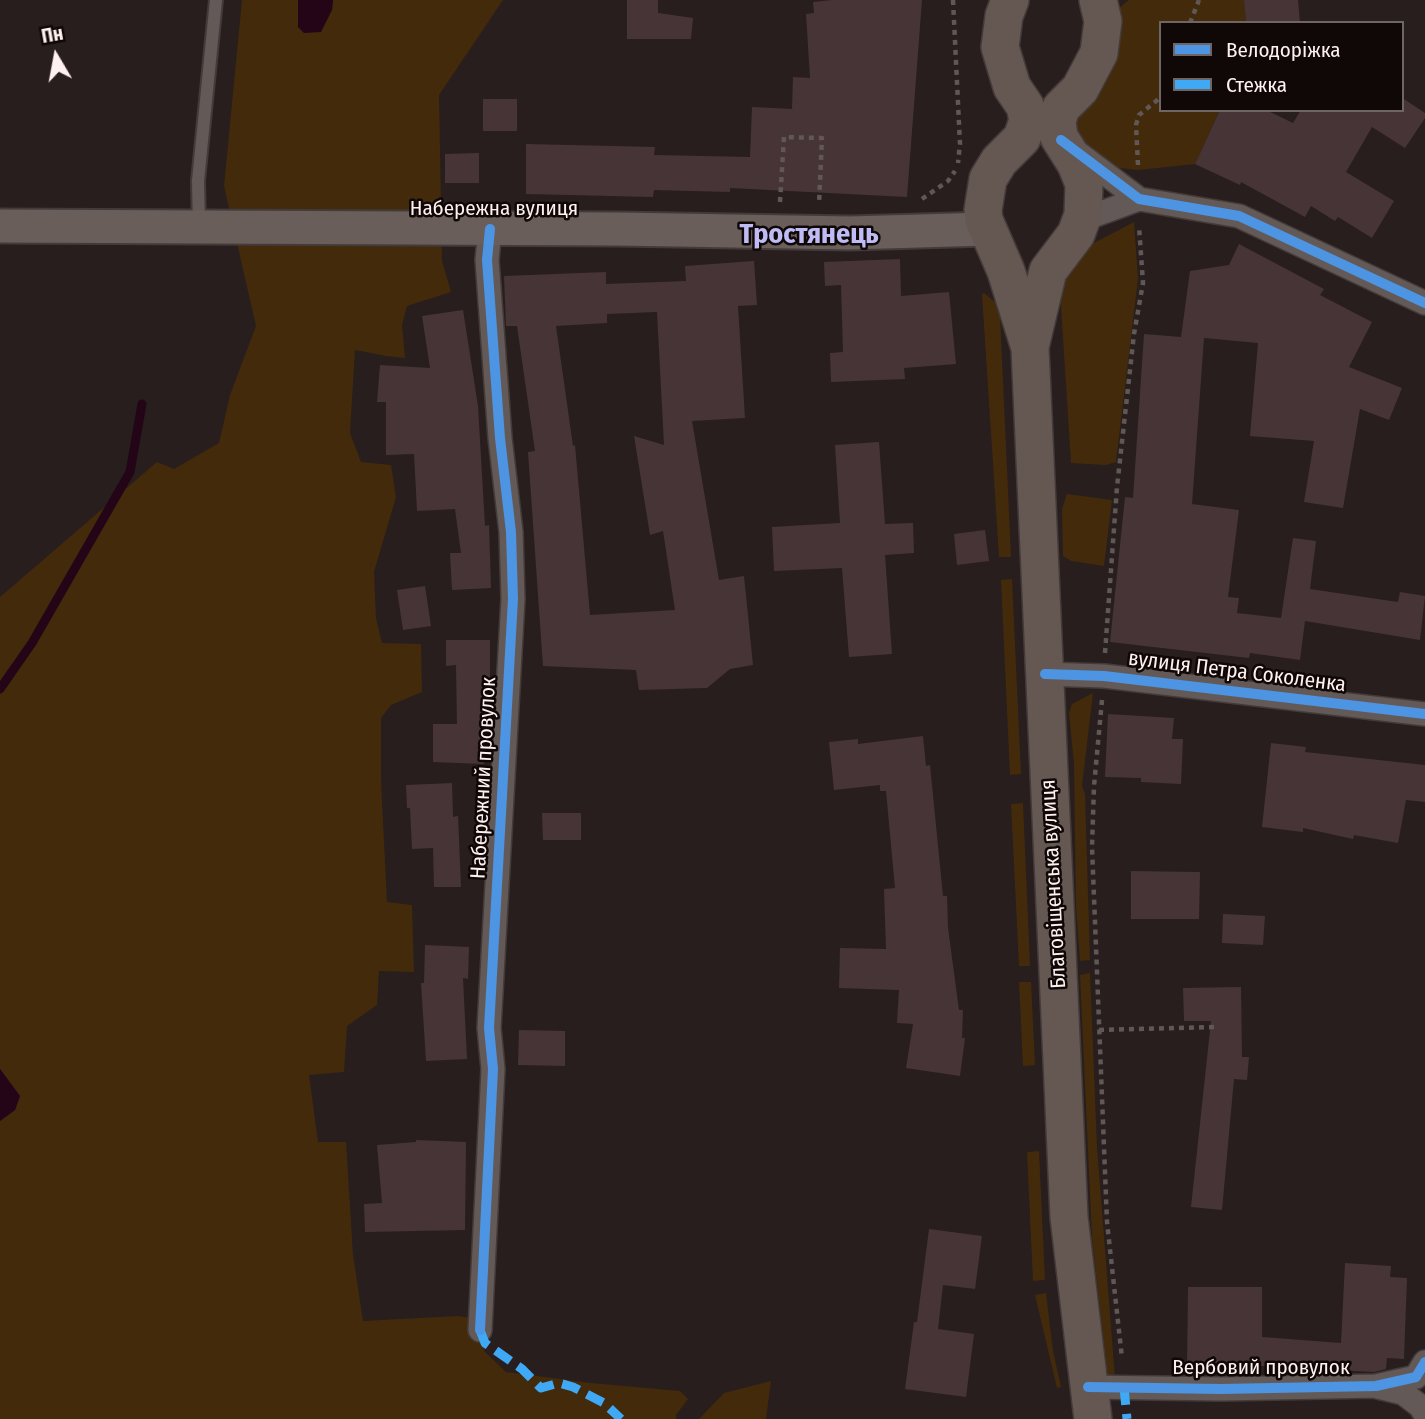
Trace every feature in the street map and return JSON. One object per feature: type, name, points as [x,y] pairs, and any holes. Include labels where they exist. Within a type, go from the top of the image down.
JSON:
[{"type":"main road","name":"Благовіщенська вулиця","points":[[1009,1],[1000,47],[1012,87],[1024,104],[1028,120],[1019,141],[999,161],[988,179],[983,210],[987,229],[1006,271],[1030,348],[1069,1217],[1091,1403]]},
{"type":"main road","points":[[1061,140],[1057,118],[1065,104],[1080,89],[1099,53],[1104,4]]},
{"type":"main road","name":"Благовіщенська вулиця","points":[[1030,348],[1048,271],[1076,234],[1082,220],[1084,184],[1076,164],[1061,140]]},
{"type":"main road","name":"Набережна вулиця","points":[[0,226],[850,233],[987,229]]},
{"type":"main road","points":[[1006,271],[1022,278],[1039,277],[1048,271]]},
{"type":"street","points":[[1061,140],[1139,199],[1240,216],[1425,303]]},
{"type":"street","points":[[1082,220],[1139,199]]},
{"type":"street","name":"Набережний провулок","points":[[480,1330],[493,1069],[489,1028],[513,599],[511,532],[500,438],[487,260],[490,229]]},
{"type":"street","name":"вулиця Петра Соколенка","points":[[1045,674],[1104,676],[1425,714]]},
{"type":"street","name":"Вербовий провулок","points":[[1091,1403],[1124,1387],[1235,1389],[1376,1386],[1416,1377],[1425,1362]]},
{"type":"street","name":"Вербовий провулок","points":[[1376,1386],[1403,1393],[1423,1410]]},
{"type":"lane","points":[[199,227],[198,181],[216,0]]},
{"type":"path","points":[[919,200],[948,181],[958,166],[960,144],[953,0]]},
{"type":"path","points":[[1192,21],[1199,0]]},
{"type":"path","points":[[1124,1387],[1107,1222],[1092,847],[1094,786],[1117,487],[1134,334],[1143,283],[1136,125],[1139,114],[1159,99]]},
{"type":"path","points":[[780,208],[784,137],[822,138],[818,208]]},
{"type":"path","points":[[1099,1030],[1218,1027]]},
{"type":"shaded area","points":[[242,0],[298,0],[298,27],[332,10],[333,0],[503,0],[439,95],[442,261],[451,292],[407,306],[402,325],[405,358],[355,350],[350,433],[361,462],[391,465],[396,497],[374,572],[376,618],[382,643],[421,644],[422,692],[391,705],[381,718],[387,902],[412,905],[414,972],[379,971],[377,1005],[347,1026],[344,1072],[309,1075],[318,1142],[346,1142],[353,1255],[363,1321],[458,1316],[490,1321],[484,1351],[506,1372],[680,1391],[688,1399],[676,1419],[0,1419],[0,1121],[15,1110],[20,1096],[0,1069],[0,597],[157,462],[174,469],[219,443],[230,395],[256,326],[224,186]]},
{"type":"shaded area","points":[[298,0],[333,0],[332,10],[321,32],[304,33],[298,27]]},
{"type":"shaded area","points":[[1129,0],[1244,0],[1246,21],[1159,21],[1159,112],[1219,112],[1195,164],[1138,170],[1093,165],[1057,128],[1103,21]]},
{"type":"shaded area","points":[[1134,222],[1138,279],[1116,462],[1106,465],[1071,463],[1059,275],[1090,245]]},
{"type":"shaded area","points":[[984,293],[995,302],[1000,316],[1011,557],[999,557]]},
{"type":"shaded area","points":[[1067,494],[1112,500],[1104,566],[1071,561],[1063,556],[1062,509]]},
{"type":"shaded area","points":[[1012,579],[1021,774],[1010,775],[1001,580]]},
{"type":"shaded area","points":[[1093,693],[1082,786],[1085,794],[1090,960],[1080,961],[1076,905],[1074,764],[1069,713],[1072,704]]},
{"type":"shaded area","points":[[1023,803],[1030,966],[1019,966],[1011,804]]},
{"type":"shaded area","points":[[1090,973],[1097,1147],[1115,1378],[1108,1378],[1092,1238],[1080,975]]},
{"type":"shaded area","points":[[1019,982],[1031,982],[1035,1065],[1023,1066]]},
{"type":"shaded area","points":[[0,1069],[20,1096],[15,1110],[0,1121]]},
{"type":"shaded area","points":[[1039,1151],[1045,1280],[1033,1281],[1027,1152]]},
{"type":"shaded area","points":[[1046,1293],[1053,1351],[1061,1387],[1057,1388],[1035,1295]]},
{"type":"shaded area","points":[[771,1381],[766,1419],[699,1419],[724,1393]]},
{"type":"building","points":[[627,0],[658,0],[658,13],[693,18],[691,39],[627,39]]},
{"type":"building","points":[[922,0],[907,197],[730,188],[730,192],[654,190],[653,197],[526,194],[526,144],[655,147],[654,155],[750,157],[752,107],[792,109],[793,77],[810,78],[806,14],[814,13],[813,2]]},
{"type":"building","points":[[1244,0],[1298,0],[1300,21],[1246,21]]},
{"type":"building","points":[[483,99],[517,99],[517,131],[483,131]]},
{"type":"building","points":[[1404,99],[1425,113],[1425,118],[1405,148],[1372,127],[1346,172],[1394,201],[1372,238],[1338,217],[1335,221],[1311,206],[1305,217],[1241,182],[1240,185],[1195,164],[1219,112],[1270,112],[1293,123],[1300,112],[1404,112]]},
{"type":"building","points":[[479,153],[479,183],[445,183],[445,154]]},
{"type":"building","points":[[1239,244],[1324,289],[1320,295],[1372,322],[1349,367],[1402,388],[1389,420],[1360,409],[1343,508],[1304,502],[1314,441],[1250,436],[1258,343],[1204,338],[1192,504],[1239,510],[1228,597],[1239,598],[1237,613],[1281,618],[1293,538],[1316,541],[1310,589],[1398,602],[1400,592],[1425,596],[1420,640],[1305,621],[1300,660],[1250,653],[1249,658],[1110,642],[1125,497],[1133,498],[1144,334],[1181,337],[1190,271],[1229,265]]},
{"type":"building","points":[[900,259],[901,296],[949,292],[956,364],[904,368],[905,379],[831,382],[830,353],[843,352],[841,285],[825,286],[824,262]]},
{"type":"building","points":[[754,261],[757,305],[738,306],[745,418],[692,421],[719,580],[744,576],[753,665],[730,669],[707,688],[639,690],[636,670],[543,666],[528,452],[535,451],[517,326],[506,326],[504,276],[606,272],[606,284],[686,281],[685,266]],"holes":[[[657,312],[664,445],[634,436],[650,535],[663,531],[675,610],[590,615],[575,445],[573,446],[556,326],[607,323],[607,314]]]},
{"type":"building","points":[[463,310],[478,406],[485,526],[489,525],[491,588],[452,590],[450,553],[461,553],[455,509],[417,511],[414,454],[386,455],[386,402],[377,402],[380,365],[430,368],[422,316]]},
{"type":"building","points":[[879,442],[885,524],[913,523],[914,553],[885,555],[892,654],[849,657],[842,568],[774,571],[772,527],[840,523],[835,445]]},
{"type":"building","points":[[985,530],[989,561],[957,565],[954,534]]},
{"type":"building","points":[[425,586],[431,626],[403,630],[397,590]]},
{"type":"building","points":[[446,640],[490,640],[490,714],[485,714],[484,764],[433,762],[433,724],[457,724],[456,665],[446,666]]},
{"type":"building","points":[[1108,714],[1174,718],[1172,739],[1183,739],[1181,784],[1141,782],[1141,778],[1105,777]]},
{"type":"building","points":[[923,736],[926,766],[930,765],[943,896],[947,896],[948,928],[959,1010],[963,1010],[962,1038],[965,1038],[960,1076],[906,1068],[913,1024],[897,1023],[899,990],[839,988],[840,948],[886,949],[884,889],[895,888],[886,791],[880,791],[880,785],[834,790],[829,742],[858,739],[858,744]]},
{"type":"building","points":[[1271,743],[1306,747],[1305,752],[1425,765],[1425,802],[1406,800],[1398,843],[1354,835],[1353,839],[1303,828],[1303,832],[1262,827]]},
{"type":"building","points":[[452,783],[453,817],[458,816],[461,887],[434,887],[433,848],[412,849],[406,785]]},
{"type":"building","points":[[542,813],[581,813],[581,840],[543,840]]},
{"type":"building","points":[[1131,871],[1200,872],[1199,919],[1131,919]]},
{"type":"building","points":[[1223,914],[1265,916],[1263,945],[1222,943]]},
{"type":"building","points":[[425,945],[469,947],[468,979],[463,978],[467,1059],[426,1061],[421,983],[424,983]]},
{"type":"building","points":[[1241,987],[1242,1057],[1249,1057],[1247,1080],[1234,1079],[1222,1210],[1191,1207],[1211,1021],[1184,1021],[1183,988]]},
{"type":"building","points":[[519,1030],[565,1031],[565,1066],[518,1065]]},
{"type":"building","points":[[416,1140],[466,1142],[465,1230],[365,1232],[364,1204],[382,1203],[377,1145]]},
{"type":"building","points":[[929,1229],[982,1236],[975,1289],[943,1285],[938,1329],[974,1334],[966,1397],[905,1389]]},
{"type":"building","points":[[1345,1263],[1391,1266],[1390,1277],[1407,1278],[1404,1359],[1387,1358],[1386,1369],[1374,1372],[1261,1366],[1261,1372],[1187,1371],[1188,1287],[1262,1287],[1262,1337],[1341,1343]]},
{"type":"waterway","points":[[0,689],[32,643],[130,472],[142,404]]},
{"type":"marked path","points":[[480,1330],[485,1343],[522,1369],[541,1388],[559,1383],[573,1387],[604,1403],[621,1419]]},
{"type":"marked path","points":[[1124,1387],[1127,1419]]},
{"type":"cycle path","points":[[1061,140],[1139,199],[1239,216],[1425,303]]},
{"type":"cycle path","points":[[480,1330],[493,1069],[489,1028],[513,599],[511,532],[500,438],[487,260],[490,229]]},
{"type":"cycle path","points":[[1045,674],[1104,676],[1425,714]]},
{"type":"cycle path","points":[[1088,1387],[1221,1389],[1376,1386],[1416,1377],[1425,1362]]},
{"type":"district","name":"Тростянець","points":[[809,235]]}]
